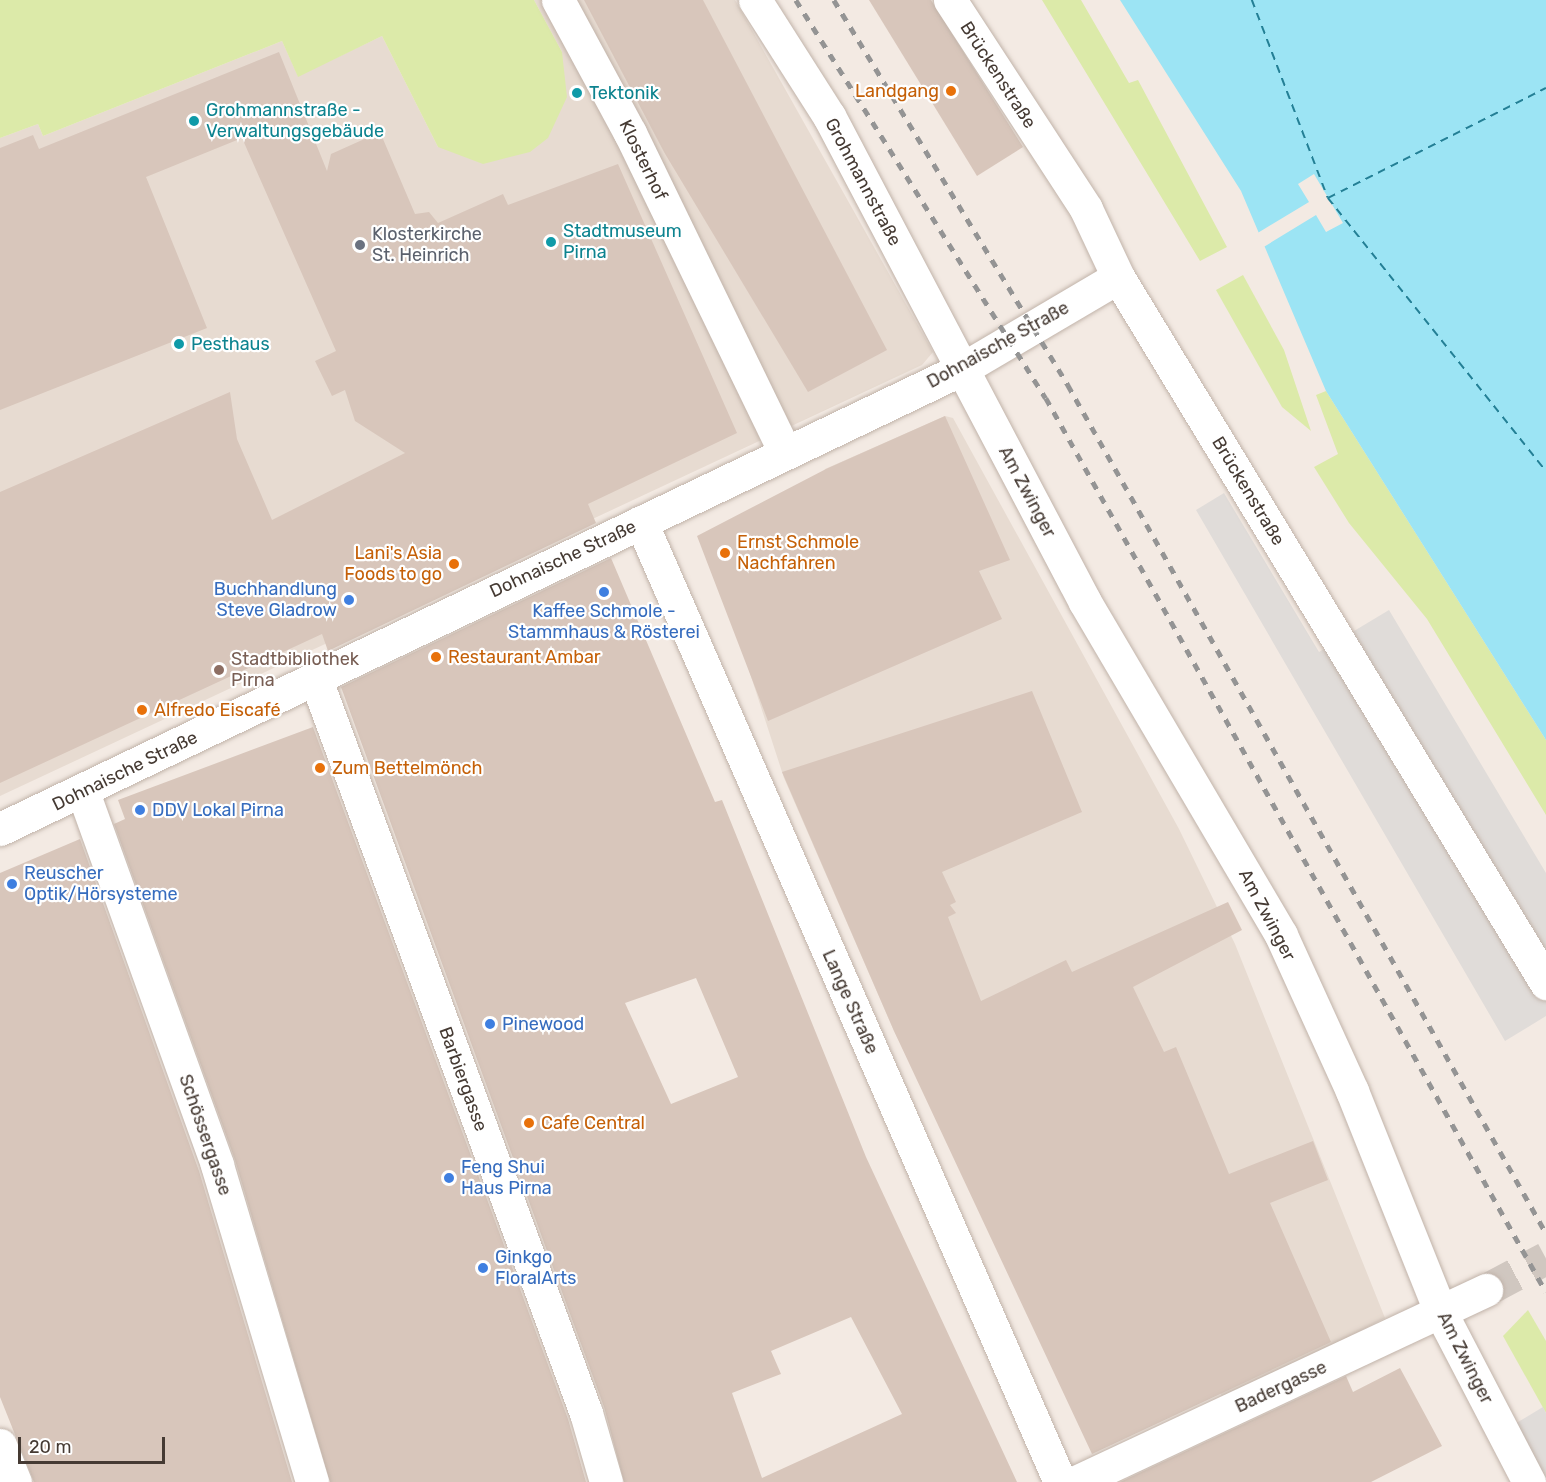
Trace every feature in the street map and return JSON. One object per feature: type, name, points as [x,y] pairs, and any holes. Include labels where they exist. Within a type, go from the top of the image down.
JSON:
[{"type":"street","name":"Klosterhof","points":[[558,0],[630,132],[786,452]]},
{"type":"street","name":"Grohmannstraße","points":[[755,0],[829,116],[962,369]]},
{"type":"street","name":"Brückenstraße","points":[[950,0],[1086,209],[1118,277],[1546,982]]},
{"type":"street","name":"Dohnaische Straße","points":[[0,829],[82,792],[315,677],[962,369],[1118,277]]},
{"type":"street","name":"Am Zwinger","points":[[962,369],[1085,602],[1281,935],[1352,1091],[1441,1313],[1529,1482]]},
{"type":"street","name":"Lange Straße","points":[[641,522],[1059,1482]]},
{"type":"street","name":"Barbiergasse","points":[[315,677],[586,1413],[606,1482]]},
{"type":"street","name":"Schössergasse","points":[[82,792],[217,1165],[312,1482]]},
{"type":"street","name":"Badergasse","points":[[1076,1482],[1486,1290]]},
{"type":"street","points":[[0,1445],[15,1482]]},
{"type":"shaded area","points":[[534,0],[735,0],[933,352],[922,365],[0,796],[0,138],[38,124],[43,136],[282,41],[298,76],[382,36],[438,147],[562,52]]},
{"type":"shaded area","points":[[945,416],[953,418],[1179,829],[1235,944],[1385,1318],[1224,1402],[1217,1384],[954,1150],[894,1031],[784,778],[746,661],[825,469]]},
{"type":"shaded area","points":[[1224,493],[1319,652],[1389,610],[1546,873],[1546,1016],[1505,1041],[1196,510]]},
{"type":"shaded area","points":[[1543,1407],[1546,1413],[1546,1482],[1513,1425]]},
{"type":"green space","points":[[0,0],[534,0],[562,52],[567,97],[548,138],[530,152],[483,164],[438,147],[382,36],[298,77],[282,41],[43,136],[38,124],[0,138]]},
{"type":"green space","points":[[1042,0],[1081,0],[1129,83],[1138,80],[1227,247],[1200,261]]},
{"type":"green space","points":[[1243,275],[1284,350],[1311,431],[1282,407],[1216,290]]},
{"type":"green space","points":[[1326,391],[1546,740],[1546,815],[1427,619],[1349,523],[1314,467],[1338,454],[1316,395]]},
{"type":"green space","points":[[1528,1310],[1546,1341],[1546,1413],[1503,1336]]},
{"type":"water","points":[[1120,0],[1546,0],[1546,740],[1326,391],[1241,191]]},
{"type":"pier","points":[[1314,174],[1343,223],[1326,232],[1316,215],[1262,248],[1256,234],[1309,202],[1298,184]]},
{"type":"building","points":[[584,0],[703,0],[887,350],[808,392],[664,152]]},
{"type":"building","points":[[869,0],[931,0],[1023,147],[977,176]]},
{"type":"building","points":[[279,52],[327,171],[331,154],[380,132],[415,214],[429,212],[438,223],[503,194],[508,205],[618,164],[737,433],[588,504],[596,523],[328,651],[322,634],[0,783],[0,492],[230,392],[237,439],[272,520],[405,453],[355,421],[345,390],[332,396],[315,361],[336,351],[242,138],[146,177],[207,328],[0,410],[0,148],[33,135],[39,149]]},
{"type":"building","points":[[945,416],[1010,560],[979,571],[1002,619],[768,721],[697,536],[826,469]]},
{"type":"building","points":[[611,558],[715,802],[722,800],[866,1157],[1017,1482],[624,1482],[604,1407],[341,687]],"holes":[[[696,978],[738,1077],[671,1104],[625,1003]],[[851,1317],[902,1414],[762,1478],[732,1393],[781,1374],[771,1351]]]},
{"type":"building","points":[[1032,691],[1082,812],[942,872],[956,902],[950,905],[956,913],[948,917],[981,1001],[1066,960],[1072,972],[1228,902],[1242,930],[1133,987],[1164,1052],[1176,1047],[1229,1174],[1313,1141],[1328,1180],[1270,1203],[1331,1342],[1092,1454],[894,1031],[782,772]]},
{"type":"building","points":[[313,727],[568,1419],[586,1482],[330,1482],[235,1160],[114,824],[125,819],[118,800]]},
{"type":"building","points":[[80,839],[199,1171],[292,1482],[34,1482],[0,1397],[0,873]]},
{"type":"building","points":[[1400,1368],[1442,1446],[1371,1482],[1120,1482],[1346,1376],[1353,1392]]},
{"type":"ferry route","points":[[1252,0],[1328,198],[1546,471]]},
{"type":"ferry route","points":[[1328,198],[1546,88]]},
{"type":"tunnel","points":[[1486,1290],[1546,1258]]},
{"type":"railway","points":[[796,0],[1046,398],[1546,1292]]},
{"type":"railway","points":[[834,0],[1068,385],[1546,1233]]},
{"type":"place","name":"Landgang","points":[[951,91]]},
{"type":"place","name":"Tektonik","points":[[577,93]]},
{"type":"place","name":"Grohmannstraße - Verwaltungsgebäude","points":[[194,121]]},
{"type":"place","name":"Stadtmuseum Pirna","points":[[551,242]]},
{"type":"place","name":"Klosterkirche St. Heinrich","points":[[360,245]]},
{"type":"place","name":"Pesthaus","points":[[179,344]]},
{"type":"place","name":"Ernst Schmole Nachfahren","points":[[725,553]]},
{"type":"place","name":"Lani's Asia Foods to go","points":[[454,564]]},
{"type":"place","name":"Kaffee Schmole - Stammhaus & Rösterei","points":[[604,592]]},
{"type":"place","name":"Buchhandlung Steve Gladrow","points":[[349,600]]},
{"type":"place","name":"Restaurant Ambar","points":[[436,657]]},
{"type":"place","name":"Stadtbibliothek Pirna","points":[[219,670]]},
{"type":"place","name":"Alfredo Eiscafé","points":[[142,710]]},
{"type":"place","name":"Zum Bettelmönch","points":[[320,768]]},
{"type":"place","name":"DDV Lokal Pirna","points":[[140,810]]},
{"type":"place","name":"Reuscher Optik/Hörsysteme","points":[[12,884]]},
{"type":"place","name":"Pinewood","points":[[490,1024]]},
{"type":"place","name":"Cafe Central","points":[[529,1123]]},
{"type":"place","name":"Feng Shui Haus Pirna","points":[[449,1178]]},
{"type":"place","name":"Ginkgo FloralArts","points":[[483,1268]]}]
